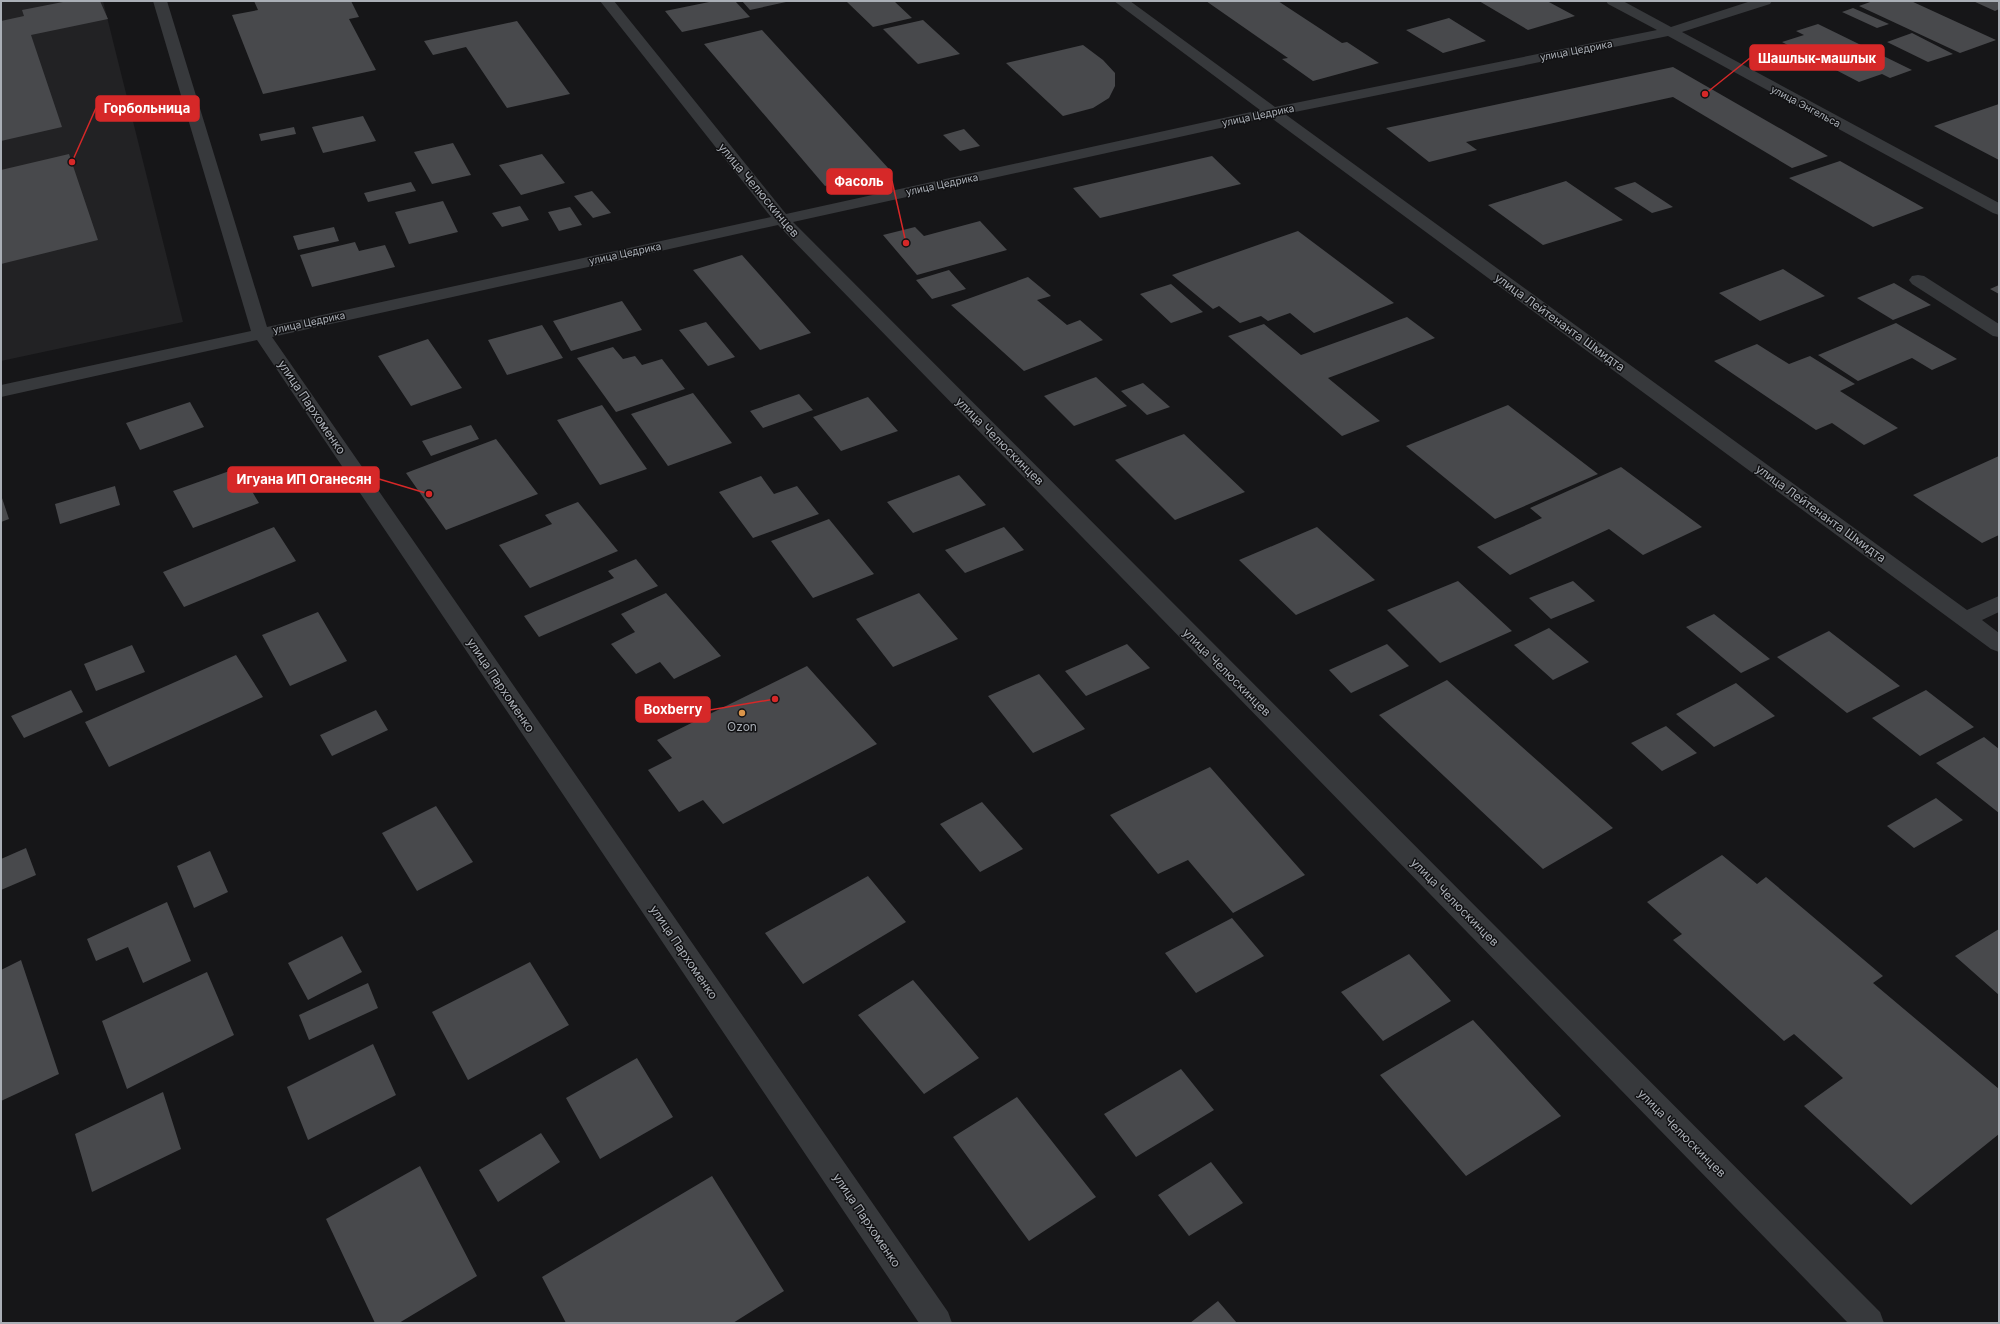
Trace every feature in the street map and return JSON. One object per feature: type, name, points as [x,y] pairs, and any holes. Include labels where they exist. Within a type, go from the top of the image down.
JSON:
[{"type":"street","name":"улица Пархоменко","points":[[160,1],[260,332],[937,1323]]},
{"type":"street","name":"улица Челюскинцев","points":[[607,1],[782,220],[1869,1323]]},
{"type":"street","name":"улица Лейтенанта Шмидта","points":[[1121,1],[1999,644]]},
{"type":"street","name":"улица Энгельса","points":[[1613,1],[1999,210]]},
{"type":"street","name":"улица Цедрика","points":[[1,391],[260,332],[782,220],[1272,112],[1669,32],[1764,1]]},
{"type":"street","points":[[1918,280],[1999,332]]},
{"type":"street","points":[[1966,619],[1999,603]]},
{"type":"shaded area","points":[[1,1],[103,1],[183,322],[1,361]]},
{"type":"building","points":[[68,1],[100,1],[108,19],[31,35],[62,127],[1,141],[1,21],[24,16],[22,10]]},
{"type":"building","points":[[254,1],[351,1],[359,17],[349,19],[376,70],[263,94],[232,15],[258,10]]},
{"type":"building","points":[[714,1],[735,1],[750,17],[682,32],[665,11]]},
{"type":"building","points":[[742,1],[786,1],[786,2],[750,10]]},
{"type":"building","points":[[894,1],[912,18],[873,27],[847,2]]},
{"type":"building","points":[[1206,1],[1278,1],[1342,43],[1347,42],[1379,63],[1313,81],[1282,59],[1288,58]]},
{"type":"building","points":[[1479,1],[1547,1],[1575,16],[1528,30]]},
{"type":"building","points":[[1873,1],[1911,1],[1996,40],[1960,53],[1859,6]]},
{"type":"building","points":[[1973,1],[1999,1],[1999,9],[1995,11]]},
{"type":"building","points":[[1853,8],[1889,24],[1877,28],[1842,12]]},
{"type":"building","points":[[1449,18],[1486,41],[1443,53],[1406,30]]},
{"type":"building","points":[[923,20],[960,54],[918,64],[883,29]]},
{"type":"building","points":[[517,21],[570,94],[507,108],[466,47],[433,55],[424,41]]},
{"type":"building","points":[[1818,24],[1912,70],[1890,78],[1882,74],[1859,82],[1782,42],[1804,35],[1796,31]]},
{"type":"building","points":[[762,30],[889,169],[825,186],[704,44]]},
{"type":"building","points":[[1912,33],[1953,54],[1928,62],[1887,42]]},
{"type":"building","points":[[1083,45],[1103,60],[1115,73],[1115,86],[1109,98],[1093,108],[1063,116],[1006,63]]},
{"type":"building","points":[[1673,67],[1828,156],[1792,168],[1673,97],[1466,142],[1477,150],[1429,162],[1386,128]]},
{"type":"building","points":[[1999,104],[1999,160],[1934,126]]},
{"type":"building","points":[[363,116],[376,141],[323,153],[312,127]]},
{"type":"building","points":[[294,127],[296,134],[261,141],[259,134]]},
{"type":"building","points":[[964,129],[980,146],[960,151],[943,135]]},
{"type":"building","points":[[453,143],[471,175],[432,184],[414,152]]},
{"type":"building","points":[[69,154],[98,240],[1,264],[1,170]]},
{"type":"building","points":[[542,154],[565,183],[521,195],[499,165]]},
{"type":"building","points":[[1212,156],[1241,184],[1100,218],[1073,188]]},
{"type":"building","points":[[1840,161],[1924,208],[1873,227],[1789,178]]},
{"type":"building","points":[[1566,181],[1623,220],[1543,245],[1488,205]]},
{"type":"building","points":[[411,182],[416,191],[368,202],[364,193]]},
{"type":"building","points":[[1635,182],[1673,207],[1652,213],[1614,188]]},
{"type":"building","points":[[592,191],[611,213],[593,218],[574,196]]},
{"type":"building","points":[[443,201],[458,232],[409,244],[395,212]]},
{"type":"building","points":[[520,206],[529,220],[502,227],[492,213]]},
{"type":"building","points":[[570,207],[582,225],[559,231],[548,212]]},
{"type":"building","points":[[980,221],[1007,250],[917,275],[883,235],[915,227],[924,236]]},
{"type":"building","points":[[334,227],[339,241],[298,250],[293,236]]},
{"type":"building","points":[[1298,231],[1394,303],[1314,333],[1290,313],[1268,321],[1261,316],[1240,323],[1219,306],[1213,309],[1172,275]]},
{"type":"building","points":[[355,242],[359,251],[385,245],[395,267],[312,287],[300,255]]},
{"type":"building","points":[[742,255],[811,333],[760,350],[693,270]]},
{"type":"building","points":[[1783,269],[1825,296],[1760,321],[1719,293]]},
{"type":"building","points":[[949,270],[966,289],[932,299],[916,280]]},
{"type":"building","points":[[1028,277],[1051,296],[1037,300],[1067,325],[1080,320],[1103,340],[1024,371],[951,305]]},
{"type":"building","points":[[1894,283],[1931,305],[1893,320],[1857,298]]},
{"type":"building","points":[[1171,284],[1203,312],[1171,323],[1140,294]]},
{"type":"building","points":[[1999,285],[1999,294],[1990,289]]},
{"type":"building","points":[[622,301],[642,330],[571,351],[553,321]]},
{"type":"building","points":[[1407,317],[1435,338],[1328,378],[1380,421],[1342,436],[1228,336],[1264,324],[1301,355]]},
{"type":"building","points":[[706,322],[735,357],[708,366],[679,330]]},
{"type":"building","points":[[1896,323],[1957,359],[1932,370],[1912,358],[1858,381],[1818,355]]},
{"type":"building","points":[[542,325],[563,358],[507,375],[488,340]]},
{"type":"building","points":[[428,339],[462,388],[411,406],[378,356]]},
{"type":"building","points":[[1757,344],[1789,364],[1810,356],[1855,384],[1840,391],[1898,428],[1864,445],[1832,423],[1816,430],[1714,361]]},
{"type":"building","points":[[613,347],[623,359],[635,356],[642,365],[662,359],[685,389],[616,412],[577,358]]},
{"type":"building","points":[[1096,377],[1127,406],[1074,426],[1044,396]]},
{"type":"building","points":[[1143,383],[1170,407],[1147,415],[1121,391]]},
{"type":"building","points":[[693,393],[732,443],[668,466],[631,414]]},
{"type":"building","points":[[799,394],[813,410],[763,428],[750,411]]},
{"type":"building","points":[[868,397],[898,431],[841,451],[813,417]]},
{"type":"building","points":[[190,402],[204,427],[140,450],[126,423]]},
{"type":"building","points":[[602,405],[647,469],[600,485],[557,420]]},
{"type":"building","points":[[1508,405],[1598,474],[1495,519],[1406,446]]},
{"type":"building","points":[[471,425],[479,439],[431,456],[422,441]]},
{"type":"building","points":[[1184,434],[1245,492],[1175,520],[1115,460]]},
{"type":"building","points":[[496,439],[538,494],[446,530],[406,473]]},
{"type":"building","points":[[1999,456],[1999,535],[1982,543],[1913,495]]},
{"type":"building","points":[[1621,467],[1702,527],[1643,555],[1609,529],[1510,575],[1477,547],[1542,518],[1530,508]]},
{"type":"building","points":[[238,468],[259,503],[193,528],[173,491]]},
{"type":"building","points":[[959,475],[986,505],[913,533],[887,502]]},
{"type":"building","points":[[761,476],[774,494],[797,486],[819,514],[753,538],[719,492]]},
{"type":"building","points":[[115,486],[120,505],[60,524],[55,504]]},
{"type":"building","points":[[1,495],[9,519],[1,522]]},
{"type":"building","points":[[578,502],[618,551],[530,588],[499,545],[552,524],[545,515]]},
{"type":"building","points":[[829,519],[874,574],[813,598],[771,541]]},
{"type":"building","points":[[274,527],[296,561],[184,607],[163,572]]},
{"type":"building","points":[[1004,527],[1024,550],[965,573],[945,550]]},
{"type":"building","points":[[1317,527],[1375,580],[1296,615],[1239,560]]},
{"type":"building","points":[[636,559],[658,586],[539,637],[524,616],[614,578],[608,571]]},
{"type":"building","points":[[1458,581],[1512,631],[1440,663],[1387,610]]},
{"type":"building","points":[[1573,581],[1595,601],[1551,619],[1529,598]]},
{"type":"building","points":[[666,593],[721,656],[674,679],[660,662],[636,674],[611,644],[635,632],[621,614]]},
{"type":"building","points":[[919,593],[958,639],[893,667],[856,619]]},
{"type":"building","points":[[318,612],[347,661],[290,686],[262,635]]},
{"type":"building","points":[[1714,614],[1770,659],[1741,673],[1686,627]]},
{"type":"building","points":[[1549,628],[1589,662],[1553,680],[1514,645]]},
{"type":"building","points":[[1829,631],[1900,686],[1847,713],[1777,657]]},
{"type":"building","points":[[1127,644],[1150,668],[1086,696],[1065,671]]},
{"type":"building","points":[[1387,644],[1409,666],[1351,693],[1329,670]]},
{"type":"building","points":[[132,645],[145,672],[96,691],[84,664]]},
{"type":"building","points":[[236,655],[263,697],[109,767],[85,722]]},
{"type":"building","points":[[807,666],[877,744],[723,824],[703,800],[679,812],[648,770],[672,758],[657,740]]},
{"type":"building","points":[[1039,674],[1085,729],[1033,753],[988,696]]},
{"type":"building","points":[[1447,680],[1613,828],[1543,869],[1379,715]]},
{"type":"building","points":[[1736,683],[1775,716],[1714,747],[1676,714]]},
{"type":"building","points":[[71,690],[83,712],[24,738],[11,716]]},
{"type":"building","points":[[1926,690],[1974,727],[1920,756],[1872,718]]},
{"type":"building","points":[[376,710],[388,730],[332,756],[320,735]]},
{"type":"building","points":[[1666,726],[1697,753],[1662,771],[1631,743]]},
{"type":"building","points":[[1984,737],[1999,749],[1999,813],[1936,763]]},
{"type":"building","points":[[1210,767],[1305,875],[1233,913],[1188,860],[1158,874],[1110,815]]},
{"type":"building","points":[[1936,798],[1963,820],[1914,848],[1887,826]]},
{"type":"building","points":[[982,802],[1023,849],[980,872],[940,824]]},
{"type":"building","points":[[436,806],[473,862],[417,891],[382,833]]},
{"type":"building","points":[[26,848],[36,875],[1,890],[1,859]]},
{"type":"building","points":[[210,851],[228,892],[194,908],[177,866]]},
{"type":"building","points":[[1722,855],[1757,884],[1766,877],[1883,976],[1873,983],[1999,1089],[1999,1134],[1911,1205],[1804,1106],[1843,1078],[1794,1034],[1784,1041],[1673,940],[1682,934],[1647,902]]},
{"type":"building","points":[[868,876],[906,922],[803,984],[765,933]]},
{"type":"building","points":[[167,902],[191,961],[143,983],[128,947],[96,961],[87,939]]},
{"type":"building","points":[[1232,918],[1264,956],[1196,993],[1165,953]]},
{"type":"building","points":[[1999,929],[1999,995],[1955,956]]},
{"type":"building","points":[[342,936],[362,972],[308,1000],[288,963]]},
{"type":"building","points":[[1409,954],[1451,1001],[1383,1041],[1341,992]]},
{"type":"building","points":[[21,960],[59,1074],[1,1101],[1,970]]},
{"type":"building","points":[[530,962],[569,1025],[468,1080],[432,1012]]},
{"type":"building","points":[[207,972],[234,1035],[127,1089],[102,1021]]},
{"type":"building","points":[[913,980],[979,1058],[924,1094],[858,1015]]},
{"type":"building","points":[[368,983],[378,1008],[309,1040],[299,1015]]},
{"type":"building","points":[[1473,1020],[1561,1116],[1466,1176],[1380,1075]]},
{"type":"building","points":[[373,1044],[396,1095],[308,1140],[287,1087]]},
{"type":"building","points":[[637,1058],[673,1117],[600,1159],[566,1098]]},
{"type":"building","points":[[1181,1069],[1214,1110],[1136,1157],[1104,1114]]},
{"type":"building","points":[[163,1092],[181,1149],[92,1192],[75,1134]]},
{"type":"building","points":[[1017,1097],[1096,1197],[1029,1241],[953,1137]]},
{"type":"building","points":[[541,1133],[560,1162],[498,1202],[479,1170]]},
{"type":"building","points":[[1211,1162],[1243,1203],[1189,1236],[1158,1195]]},
{"type":"building","points":[[420,1166],[477,1276],[399,1323],[375,1323],[326,1219]]},
{"type":"building","points":[[712,1176],[784,1291],[733,1323],[566,1323],[542,1277]]},
{"type":"building","points":[[1218,1301],[1237,1323],[1190,1323]]},
{"type":"place","name":"Шашлык-машлык","points":[[1705,94]]},
{"type":"place","name":"Горбольница","points":[[72,162]]},
{"type":"place","name":"Фасоль","points":[[906,243]]},
{"type":"place","name":"Игуана ИП Оганесян","points":[[429,494]]},
{"type":"place","name":"Boxberry","points":[[775,699]]},
{"type":"place","name":"Ozon","points":[[742,713]]}]
